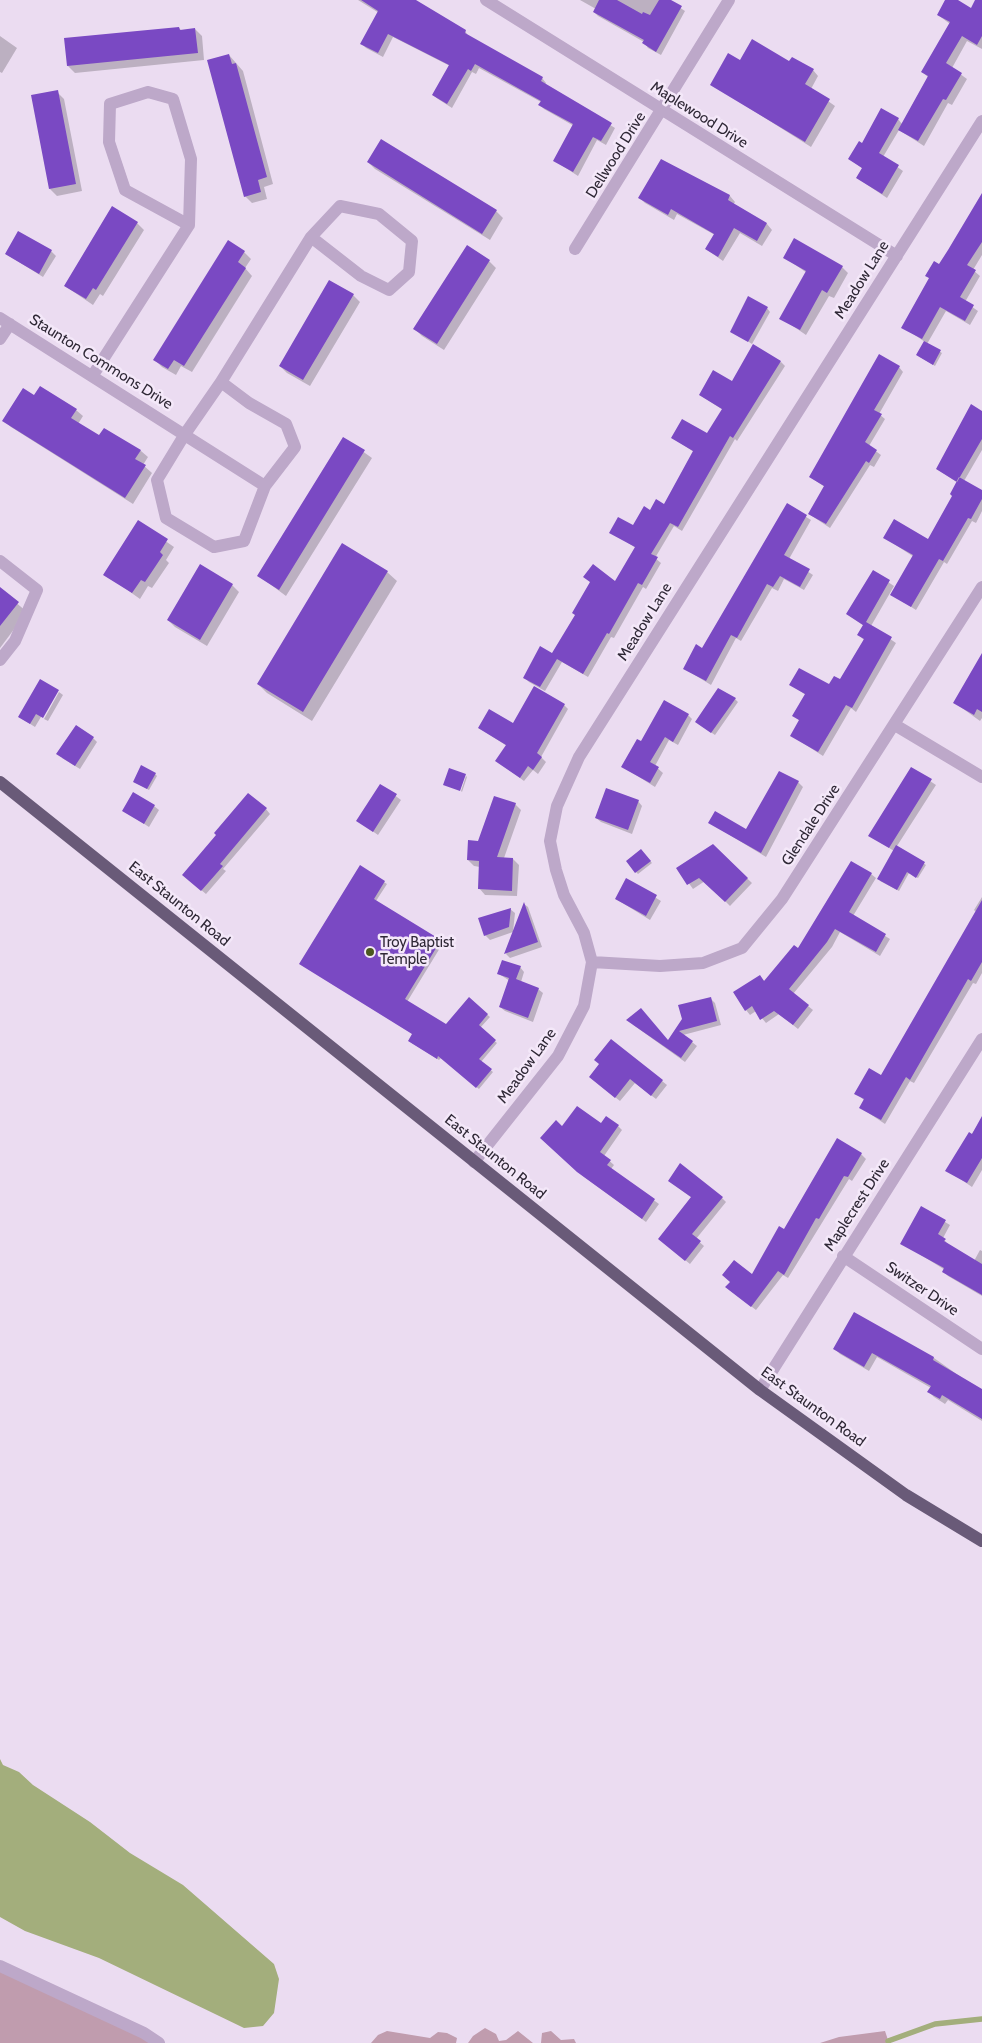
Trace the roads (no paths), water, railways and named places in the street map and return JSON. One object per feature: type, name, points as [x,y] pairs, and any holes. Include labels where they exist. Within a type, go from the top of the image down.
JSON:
[{"type":"main road","name":"East Staunton Road","points":[[0,782],[760,1390],[906,1495],[982,1541]]},
{"type":"street","name":"Maplewood Drive","points":[[486,0],[897,256]]},
{"type":"street","name":"Dellwood Drive","points":[[575,249],[730,0]]},
{"type":"street","points":[[92,376],[189,226],[191,159],[173,99],[148,92],[110,104],[109,142],[125,190],[189,226]]},
{"type":"street","name":"Meadow Lane","points":[[474,1162],[558,1056],[584,1006],[592,962],[584,933],[564,895],[550,841],[557,806],[579,757],[982,120]]},
{"type":"street","points":[[222,382],[249,403],[286,424],[295,447],[265,486],[244,541],[214,547],[166,518],[157,480],[185,434],[222,382],[311,237],[340,206],[379,214],[412,241],[409,272],[389,290],[361,276],[311,237]]},
{"type":"street","points":[[0,339],[5,321]]},
{"type":"street","name":"Staunton Commons Drive","points":[[5,321],[265,486]]},
{"type":"street","points":[[0,561],[37,590],[15,641],[0,660]]},
{"type":"street","name":"Glendale Drive","points":[[592,962],[660,966],[703,964],[742,948],[782,900],[895,726],[982,587]]},
{"type":"street","points":[[895,726],[982,777]]},
{"type":"street","name":"Maplecrest Drive","points":[[760,1390],[982,1039]]},
{"type":"street","name":"Switzer Drive","points":[[843,1256],[982,1349]]},
{"type":"street","points":[[0,1966],[144,2033],[159,2043]]},
{"type":"waterway","points":[[888,2041],[935,2024],[982,2019]]},
{"type":"place","name":"Troy Baptist Temple","points":[[370,952]]}]
